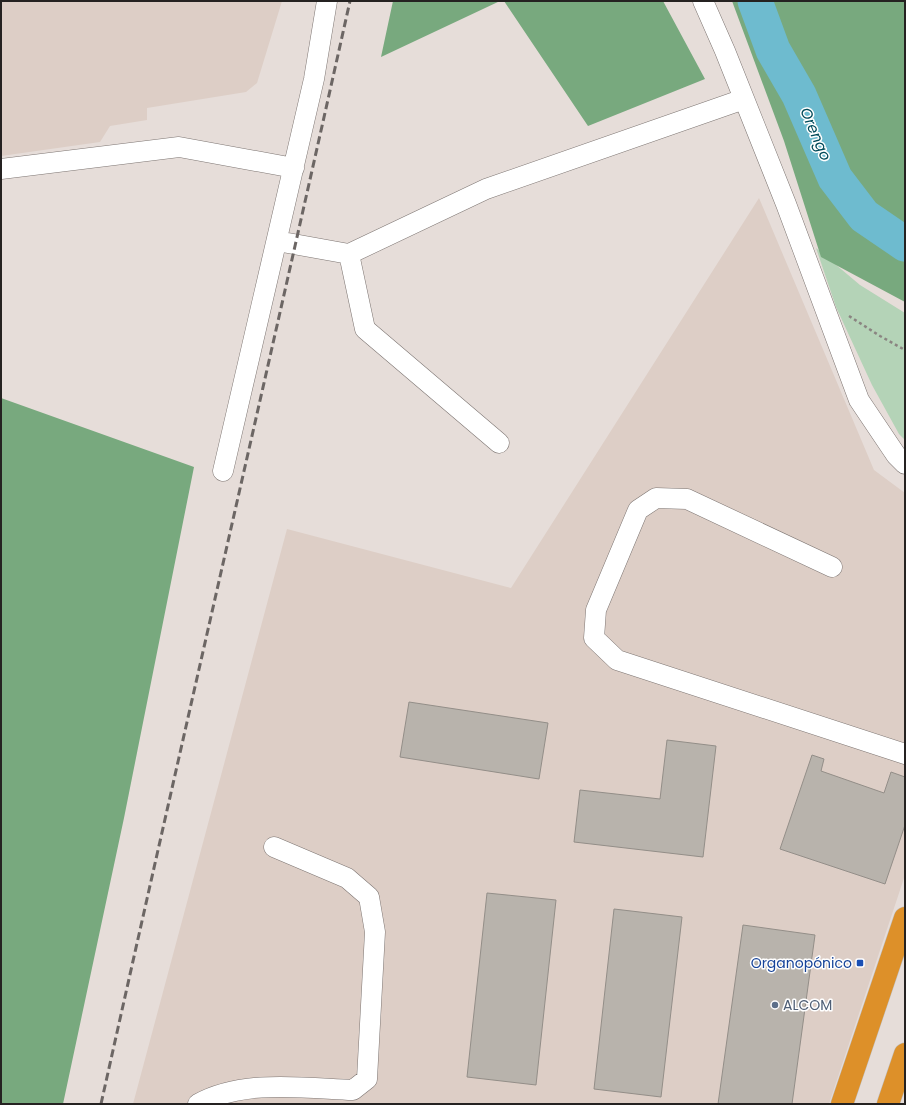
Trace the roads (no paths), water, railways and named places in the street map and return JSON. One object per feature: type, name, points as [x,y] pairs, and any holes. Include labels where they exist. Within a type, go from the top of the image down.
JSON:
[{"type":"highway","points":[[842,1104],[905,918]]},
{"type":"highway","points":[[888,1104],[905,1054]]},
{"type":"street","points":[[223,471],[314,79],[327,1]]},
{"type":"street","points":[[703,1],[725,51],[786,204],[859,400],[896,455],[905,464]]},
{"type":"street","points":[[277,242],[348,254],[486,190],[744,99]]},
{"type":"street","points":[[1,169],[179,147],[294,168]]},
{"type":"street","points":[[348,254],[365,329],[499,443]]},
{"type":"street","points":[[832,567],[687,498],[656,498],[638,510],[596,610],[594,638],[617,660],[905,754]]},
{"type":"street","points":[[198,1104],[209,1098],[237,1090],[291,1087],[353,1090],[367,1079],[375,932],[369,897],[347,878],[274,847]]},
{"type":"waterway","name":"Orengo","points":[[755,1],[773,50],[799,95],[835,178],[864,216],[905,244]]},
{"type":"railway","points":[[101,1104],[350,1]]},
{"type":"place","name":"Organopónico","points":[[860,963]]},
{"type":"place","name":"ALCOM","points":[[775,1005]]}]
